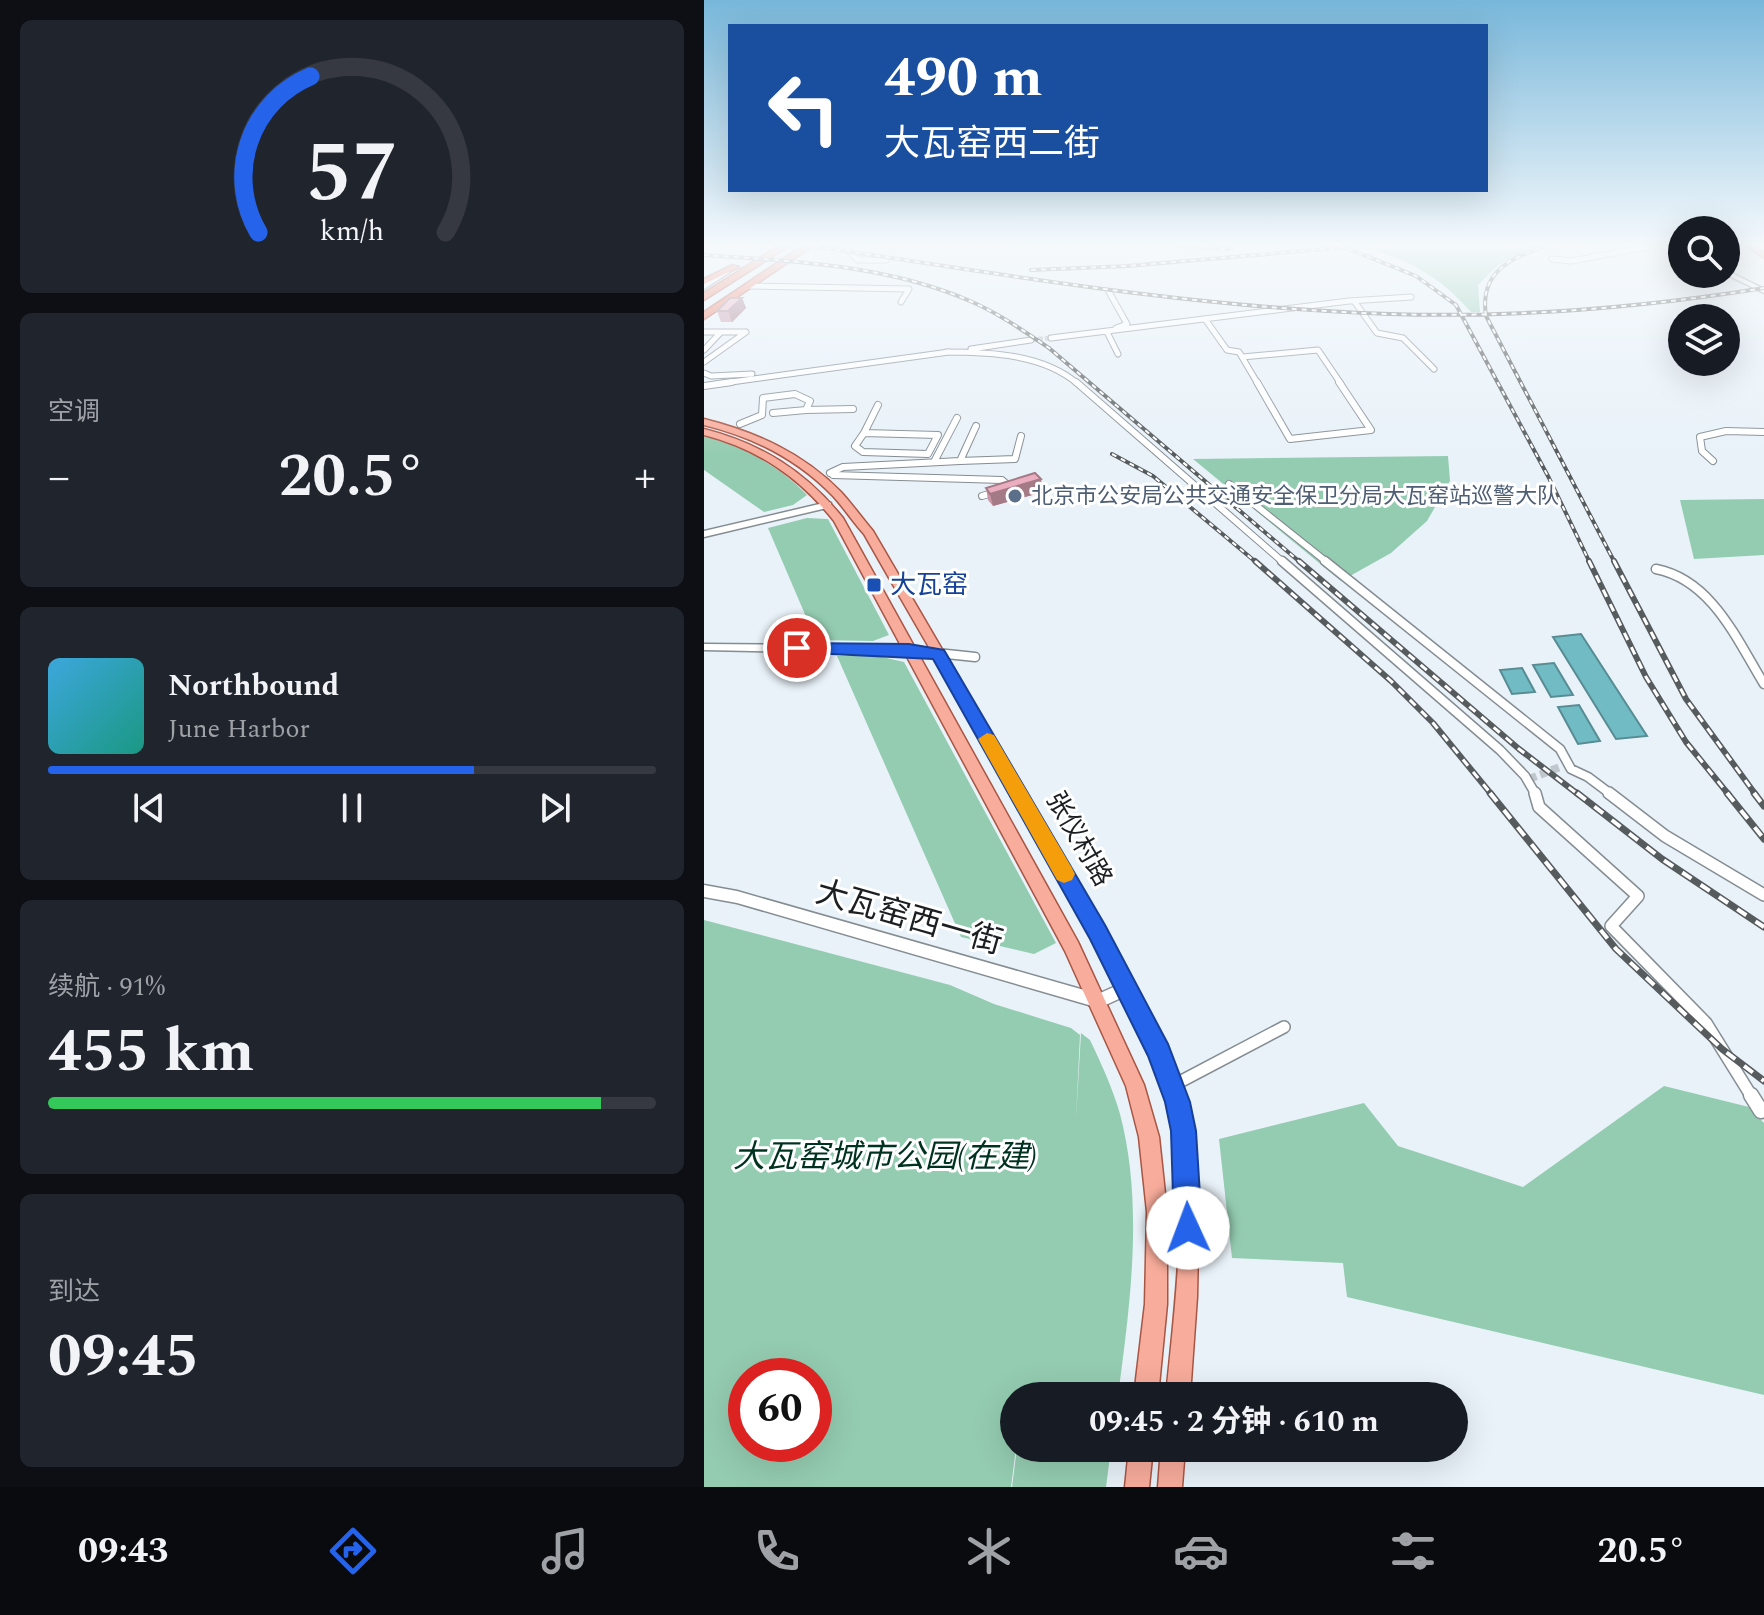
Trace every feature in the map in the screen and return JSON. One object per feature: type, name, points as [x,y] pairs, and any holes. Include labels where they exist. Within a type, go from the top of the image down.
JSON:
[{"type":"main road","name":"张仪村路","points":[[704,422],[768,441],[815,474],[869,533],[1127,988],[1172,1086],[1184,1131],[1188,1208],[1186,1303],[1179,1382]]},
{"type":"main road","points":[[704,432],[741,442],[776,460],[828,505],[850,538],[1099,1001],[1144,1110],[1154,1175],[1158,1225],[1156,1304],[1148,1382]]},
{"type":"main road","points":[[1137,1487],[1140,1462]]},
{"type":"main road","points":[[1170,1487],[1172,1462]]},
{"type":"street","points":[[1104,332],[1127,324],[1122,314]]},
{"type":"street","points":[[1051,338],[1243,314]]},
{"type":"street","points":[[1364,314],[1377,333],[1393,332],[1416,344],[1434,369]]},
{"type":"street","points":[[1205,319],[1227,350],[1239,352],[1290,439],[1371,430],[1318,350],[1242,357]]},
{"type":"street","points":[[704,332],[746,332],[704,362]]},
{"type":"street","points":[[704,350],[721,332]]},
{"type":"street","points":[[1104,332],[1118,354]]},
{"type":"street","points":[[704,386],[1031,340]]},
{"type":"street","points":[[946,352],[975,352],[1034,362],[1054,367],[1072,379],[1500,750],[1529,779],[1537,791],[1539,807],[1638,896],[1611,926],[1706,1023],[1761,1111]]},
{"type":"street","points":[[704,373],[711,376],[759,373]]},
{"type":"street","points":[[740,424],[762,415],[763,398],[795,394],[810,401],[806,410]]},
{"type":"street","points":[[864,433],[938,435],[928,454],[863,452],[855,446],[878,405]]},
{"type":"street","points":[[773,413],[853,409]]},
{"type":"street","points":[[934,462],[957,418]]},
{"type":"street","points":[[960,461],[976,426]]},
{"type":"street","points":[[1713,461],[1702,451],[1700,437],[1726,431],[1764,432]]},
{"type":"street","points":[[1011,488],[1002,480],[832,474],[843,467],[1015,459],[1021,436]]},
{"type":"street","points":[[875,465],[882,453]]},
{"type":"street","points":[[888,464],[896,453]]},
{"type":"street","points":[[982,496],[1022,484]]},
{"type":"street","points":[[1229,484],[1560,749],[1571,769]]},
{"type":"street","points":[[704,534],[828,505]]},
{"type":"street","points":[[1656,569],[1669,569],[1699,586],[1764,684]]},
{"type":"street","points":[[704,647],[909,650],[975,657]]},
{"type":"street","points":[[1560,767],[1588,777],[1665,836],[1764,895]]},
{"type":"street","name":"大瓦窑西一街","points":[[704,891],[737,897],[1055,991],[1099,1001]]},
{"type":"street","points":[[1099,1001],[1127,988]]},
{"type":"street","points":[[1172,1086],[1284,1027]]},
{"type":"green space","points":[[704,436],[760,458],[807,495],[793,505],[764,512],[704,470]]},
{"type":"green space","points":[[1448,456],[1450,481],[1427,521],[1391,553],[1341,581],[1193,459]]},
{"type":"green space","points":[[1764,499],[1764,555],[1694,559],[1680,500]]},
{"type":"green space","points":[[807,518],[828,519],[889,635],[873,641],[816,640],[768,528]]},
{"type":"green space","points":[[837,656],[878,656],[904,662],[1056,943],[1034,954],[961,937]]},
{"type":"green space","name":"大瓦窑城市公园(在建)","points":[[704,920],[950,985],[994,1004],[1071,1028],[1080,1035],[1076,1120],[1081,1033],[1090,1040],[1120,1114],[1132,1184],[1130,1291],[1120,1382],[1000,1382],[1000,1462],[1014,1462],[1011,1487],[704,1487]]},
{"type":"green space","points":[[1664,1086],[1749,1107],[1764,1123],[1764,1395],[1347,1297],[1343,1263],[1232,1258],[1219,1139],[1364,1103],[1398,1146],[1523,1187]]},
{"type":"green space","points":[[1015,1462],[1109,1462],[1106,1487],[1012,1487]]},
{"type":"water","points":[[1581,634],[1647,736],[1616,739],[1553,637]]},
{"type":"water","points":[[1554,663],[1573,695],[1551,697],[1533,665]]},
{"type":"water","points":[[1522,668],[1535,692],[1512,694],[1500,670]]},
{"type":"water","points":[[1579,705],[1600,741],[1578,744],[1558,707]]},
{"type":"building","points":[[1035,473],[1041,479],[990,494],[986,488]]},
{"type":"tunnel","points":[[1031,340],[1051,338]]},
{"type":"tunnel","points":[[1529,779],[1560,767]]},
{"type":"railway","points":[[997,314],[1049,348],[1301,563]]},
{"type":"railway","points":[[1408,314],[1461,314]]},
{"type":"railway","points":[[1461,314],[1549,478],[1590,563]]},
{"type":"railway","points":[[1461,314],[1466,314]]},
{"type":"railway","points":[[1486,314],[1615,563]]},
{"type":"railway","points":[[1112,454],[1153,476],[1257,563]]},
{"type":"railway","points":[[1255,561],[1391,681],[1433,723],[1492,795]]},
{"type":"railway","points":[[1299,561],[1519,749],[1579,795]]},
{"type":"railway","points":[[1589,561],[1646,677],[1686,742],[1729,795]]},
{"type":"railway","points":[[1614,561],[1686,699],[1756,795]]},
{"type":"railway","points":[[1490,793],[1616,949],[1722,1049],[1764,1081]]},
{"type":"railway","points":[[1577,793],[1662,859],[1764,927]]},
{"type":"railway","points":[[1727,793],[1764,839]]},
{"type":"railway","points":[[1754,793],[1764,806]]},
{"type":"slow traffic","points":[[987,739],[1064,874]]},
{"type":"place","name":"北京市公安局公共交通安全保卫分局大瓦窑站巡警大队","points":[[1015,496]]},
{"type":"place","name":"大瓦窑","points":[[874,585]]},
{"type":"route","points":[[797,648],[909,650],[938,654],[1097,932],[1159,1052],[1184,1131],[1188,1228]]}]
